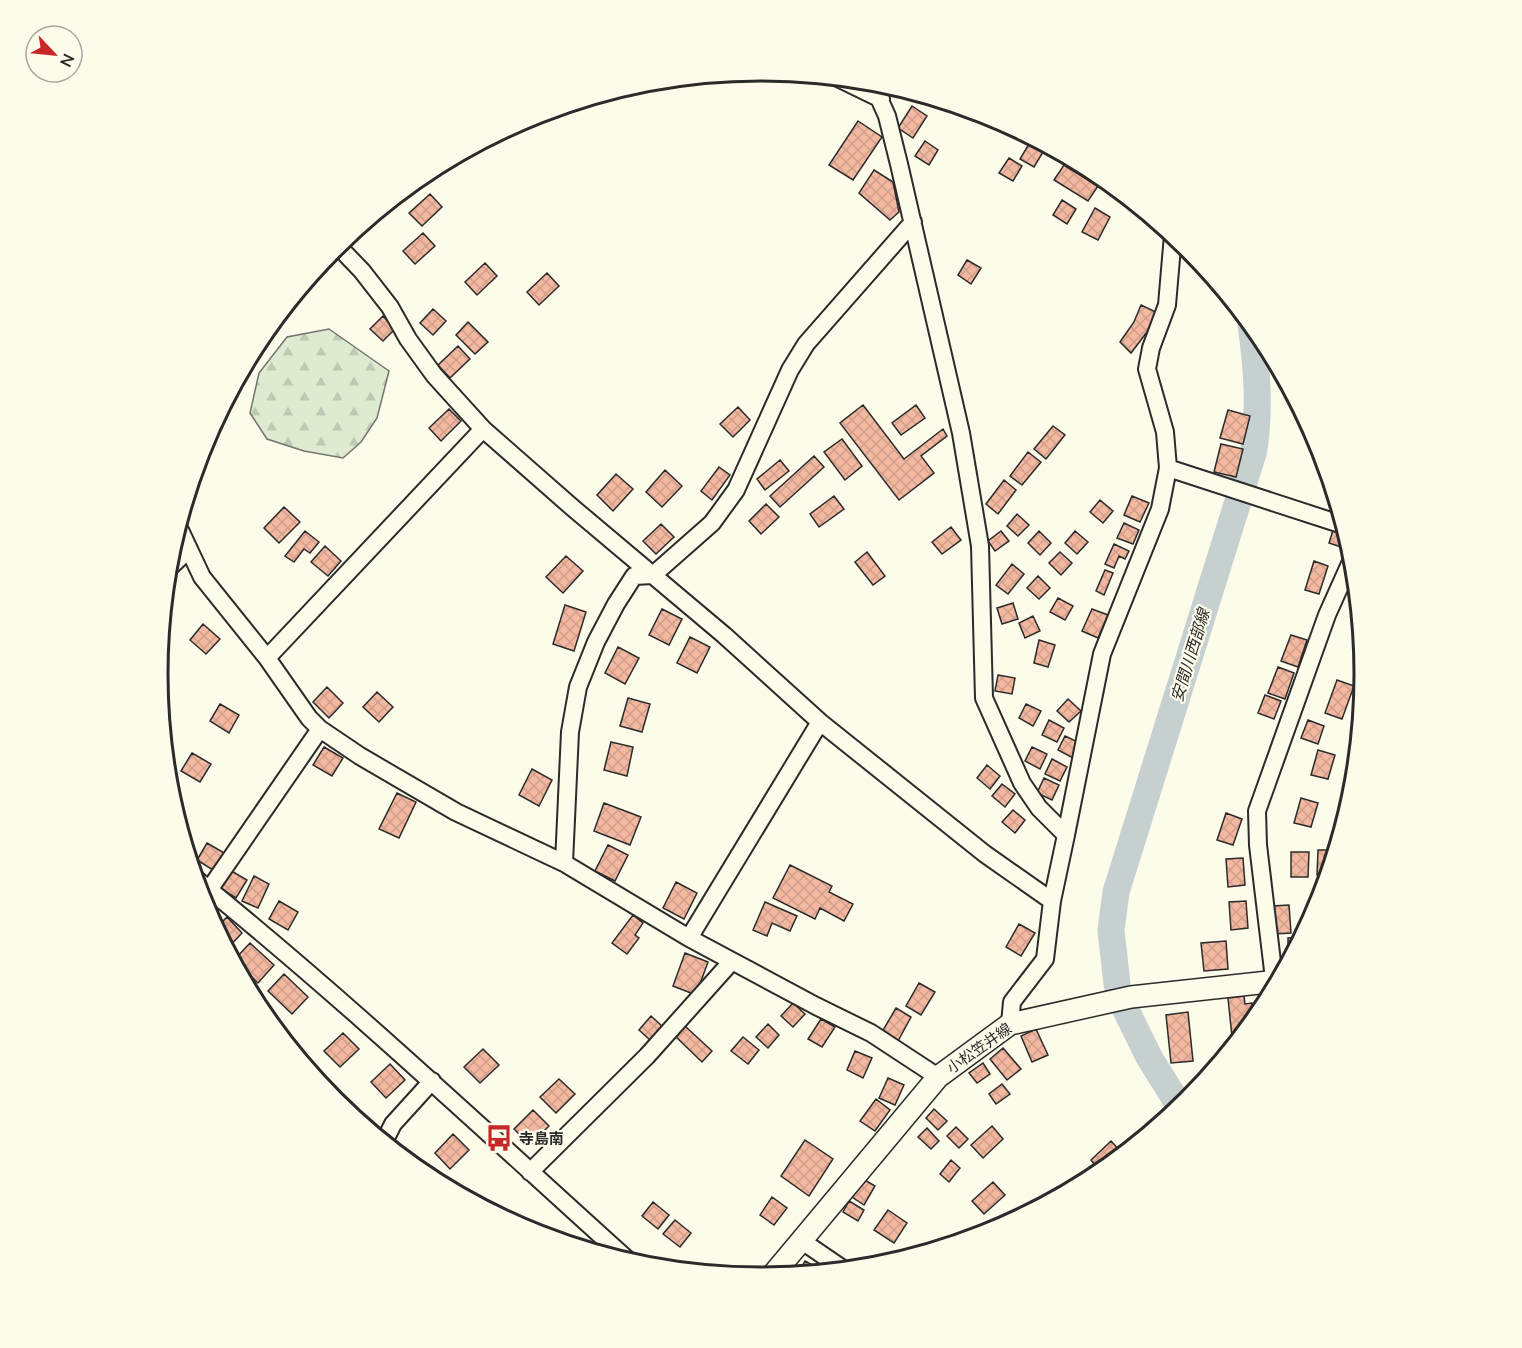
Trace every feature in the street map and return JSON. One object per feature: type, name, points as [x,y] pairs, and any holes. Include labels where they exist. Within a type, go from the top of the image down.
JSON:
[{"type":"main road","name":"小松笠井線","points":[[779,1267],[938,1077],[1010,1023],[1131,997],[1267,984]]},
{"type":"street","points":[[862,90],[881,99]]},
{"type":"street","points":[[877,92],[887,116],[913,222],[959,421],[973,500],[980,546],[984,698],[1022,783],[1039,808],[1066,835]]},
{"type":"street","points":[[564,863],[570,732],[578,687],[596,642],[616,604],[634,576],[653,575],[712,523],[736,490],[790,370],[806,344],[913,222]]},
{"type":"street","points":[[1010,1023],[1012,1002],[1045,958],[1052,901],[1102,654],[1160,509],[1168,468],[1165,432],[1147,369],[1151,348],[1167,305],[1172,247]]},
{"type":"street","points":[[344,253],[390,307],[408,339],[434,375],[483,429],[820,722],[985,854],[1052,901]]},
{"type":"street","points":[[267,658],[483,429]]},
{"type":"street","points":[[1168,468],[1334,522]]},
{"type":"street","points":[[184,538],[202,577],[267,658],[309,718],[320,729],[360,756],[456,812],[564,863],[689,938],[871,1033],[938,1077]]},
{"type":"street","points":[[179,558],[189,549]]},
{"type":"street","points":[[1274,973],[1258,844],[1257,812],[1327,615],[1345,574]]},
{"type":"street","points":[[689,938],[820,722]]},
{"type":"street","points":[[320,729],[209,890],[432,1081],[614,1248]]},
{"type":"street","points":[[530,1172],[647,1056],[732,961]]},
{"type":"street","points":[[388,1134],[393,1124],[432,1081]]},
{"type":"street","points":[[802,1241],[833,1262]]},
{"type":"green space","points":[[329,329],[389,371],[377,418],[361,442],[343,458],[304,451],[267,439],[250,413],[259,373],[287,337]]},
{"type":"building","points":[[912,106],[927,116],[913,138],[898,128]]},
{"type":"building","points":[[858,121],[882,137],[853,180],[829,165]]},
{"type":"building","points":[[925,141],[938,150],[929,165],[915,156]]},
{"type":"building","points":[[1029,145],[1043,152],[1034,167],[1020,159]]},
{"type":"building","points":[[1009,158],[1022,166],[1013,181],[999,173]]},
{"type":"building","points":[[1064,165],[1098,187],[1088,201],[1054,180]]},
{"type":"building","points":[[874,170],[893,182],[899,212],[890,220],[859,193]]},
{"type":"building","points":[[430,194],[442,207],[422,226],[409,213]]},
{"type":"building","points":[[1062,200],[1076,209],[1067,224],[1053,215]]},
{"type":"building","points":[[1095,208],[1110,217],[1098,240],[1082,232]]},
{"type":"building","points":[[423,233],[435,246],[415,264],[403,251]]},
{"type":"building","points":[[967,260],[981,268],[971,284],[958,275]]},
{"type":"building","points":[[485,263],[497,276],[477,295],[465,282]]},
{"type":"building","points":[[547,273],[559,286],[539,305],[527,292]]},
{"type":"building","points":[[1141,305],[1156,312],[1147,332],[1131,353],[1120,342],[1134,322]]},
{"type":"building","points":[[433,309],[446,321],[433,335],[420,323]]},
{"type":"building","points":[[383,316],[395,329],[383,341],[370,329]]},
{"type":"building","points":[[468,322],[488,342],[475,354],[456,335]]},
{"type":"building","points":[[458,346],[470,359],[450,378],[438,365]]},
{"type":"building","points":[[863,405],[904,459],[943,429],[947,436],[921,456],[934,473],[899,500],[840,423]]},
{"type":"building","points":[[916,405],[925,418],[901,435],[892,423]]},
{"type":"building","points":[[738,407],[750,420],[733,437],[720,424]]},
{"type":"building","points":[[449,409],[461,421],[441,441],[429,428]]},
{"type":"building","points":[[1228,410],[1250,416],[1243,444],[1220,438]]},
{"type":"building","points":[[1053,426],[1065,435],[1046,459],[1034,449]]},
{"type":"building","points":[[842,439],[862,466],[845,480],[824,452]]},
{"type":"building","points":[[1221,444],[1243,449],[1236,477],[1214,472]]},
{"type":"building","points":[[1028,452],[1041,462],[1022,485],[1010,476]]},
{"type":"building","points":[[814,456],[824,467],[780,507],[770,496]]},
{"type":"building","points":[[780,460],[789,471],[765,490],[757,479]]},
{"type":"building","points":[[719,467],[730,475],[712,500],[701,491]]},
{"type":"building","points":[[665,470],[682,486],[662,507],[646,492]]},
{"type":"building","points":[[616,474],[633,489],[613,511],[597,495]]},
{"type":"building","points":[[1004,480],[1016,490],[998,514],[986,504]]},
{"type":"building","points":[[834,496],[844,509],[819,527],[810,514]]},
{"type":"building","points":[[1132,496],[1149,503],[1140,522],[1124,515]]},
{"type":"building","points":[[1100,500],[1113,511],[1103,523],[1090,512]]},
{"type":"building","points":[[766,504],[779,517],[761,534],[749,521]]},
{"type":"building","points":[[284,507],[300,522],[279,543],[264,528]]},
{"type":"building","points":[[1017,514],[1029,525],[1018,536],[1007,526]]},
{"type":"building","points":[[1124,523],[1139,530],[1133,544],[1117,538]]},
{"type":"building","points":[[661,524],[674,537],[656,554],[643,541]]},
{"type":"building","points":[[951,527],[961,540],[942,554],[932,542]]},
{"type":"building","points":[[1334,527],[1336,527],[1340,547],[1329,543]]},
{"type":"building","points":[[305,531],[319,542],[310,553],[304,549],[294,562],[285,556]]},
{"type":"building","points":[[1001,531],[1009,541],[995,551],[988,541]]},
{"type":"building","points":[[1039,531],[1051,543],[1040,555],[1028,543]]},
{"type":"building","points":[[1075,531],[1088,542],[1077,554],[1065,543]]},
{"type":"building","points":[[1114,544],[1129,551],[1125,559],[1119,556],[1114,568],[1105,564]]},
{"type":"building","points":[[325,546],[341,561],[328,576],[311,562]]},
{"type":"building","points":[[867,552],[885,576],[873,585],[855,562]]},
{"type":"building","points":[[1060,552],[1072,563],[1061,575],[1049,563]]},
{"type":"building","points":[[566,556],[583,571],[563,593],[546,577]]},
{"type":"building","points":[[1314,561],[1328,566],[1319,594],[1305,590]]},
{"type":"building","points":[[1012,564],[1024,574],[1008,594],[996,585]]},
{"type":"building","points":[[1105,570],[1113,573],[1104,595],[1096,591]]},
{"type":"building","points":[[1038,576],[1050,588],[1039,599],[1027,588]]},
{"type":"building","points":[[1058,598],[1073,606],[1065,620],[1050,612]]},
{"type":"building","points":[[1013,603],[1018,619],[1002,624],[997,608]]},
{"type":"building","points":[[565,605],[586,612],[574,651],[553,644]]},
{"type":"building","points":[[662,609],[682,619],[669,645],[649,635]]},
{"type":"building","points":[[1092,609],[1108,615],[1098,638],[1082,631]]},
{"type":"building","points":[[1033,616],[1040,631],[1025,638],[1019,623]]},
{"type":"building","points":[[203,624],[220,639],[206,654],[190,640]]},
{"type":"building","points":[[1291,635],[1307,640],[1298,667],[1281,661]]},
{"type":"building","points":[[690,637],[710,647],[697,673],[677,663]]},
{"type":"building","points":[[1039,640],[1055,645],[1048,667],[1034,663]]},
{"type":"building","points":[[618,647],[639,658],[625,684],[605,673]]},
{"type":"building","points":[[1278,667],[1294,673],[1285,699],[1268,693]]},
{"type":"building","points":[[998,675],[1015,678],[1012,694],[995,691]]},
{"type":"building","points":[[1337,680],[1354,686],[1342,719],[1325,713]]},
{"type":"building","points":[[327,687],[343,703],[329,718],[313,702]]},
{"type":"building","points":[[377,692],[393,707],[379,722],[363,707]]},
{"type":"building","points":[[1265,695],[1281,701],[1274,719],[1258,713]]},
{"type":"building","points":[[628,698],[650,704],[642,732],[620,726]]},
{"type":"building","points":[[1068,699],[1081,711],[1069,722],[1057,711]]},
{"type":"building","points":[[220,704],[239,715],[229,733],[210,721]]},
{"type":"building","points":[[1026,704],[1041,711],[1033,726],[1019,718]]},
{"type":"building","points":[[1049,720],[1064,728],[1057,742],[1042,735]]},
{"type":"building","points":[[1308,720],[1324,726],[1318,744],[1301,738]]},
{"type":"building","points":[[1065,736],[1080,743],[1073,758],[1058,750]]},
{"type":"building","points":[[611,742],[633,747],[627,776],[604,770]]},
{"type":"building","points":[[324,747],[343,758],[332,776],[313,765]]},
{"type":"building","points":[[1032,747],[1047,754],[1040,769],[1025,761]]},
{"type":"building","points":[[1318,750],[1335,755],[1328,779],[1311,775]]},
{"type":"building","points":[[192,753],[211,764],[200,782],[181,771]]},
{"type":"building","points":[[1052,759],[1067,767],[1060,781],[1045,774]]},
{"type":"building","points":[[987,765],[1000,776],[990,789],[977,778]]},
{"type":"building","points":[[532,769],[552,780],[539,806],[519,795]]},
{"type":"building","points":[[1044,778],[1059,785],[1052,800],[1037,793]]},
{"type":"building","points":[[1002,784],[1015,794],[1005,807],[992,796]]},
{"type":"building","points":[[397,793],[416,802],[399,838],[379,829]]},
{"type":"building","points":[[1301,798],[1318,803],[1311,827],[1294,823]]},
{"type":"building","points":[[604,803],[641,817],[630,845],[594,831]]},
{"type":"building","points":[[1013,810],[1025,820],[1015,833],[1002,822]]},
{"type":"building","points":[[1226,813],[1242,819],[1233,845],[1217,840]]},
{"type":"building","points":[[207,843],[226,854],[216,872],[197,859]]},
{"type":"building","points":[[608,845],[628,855],[615,881],[595,871]]},
{"type":"building","points":[[1318,850],[1327,850],[1319,875],[1317,875]]},
{"type":"building","points":[[1291,852],[1309,852],[1308,877],[1291,877]]},
{"type":"building","points":[[1243,858],[1245,885],[1228,887],[1226,859]]},
{"type":"building","points":[[790,865],[832,886],[829,892],[853,904],[844,921],[820,908],[815,919],[773,898]]},
{"type":"building","points":[[228,869],[247,880],[236,898],[217,886]]},
{"type":"building","points":[[254,876],[269,884],[258,908],[242,901]]},
{"type":"building","points":[[676,882],[697,893],[684,919],[663,908]]},
{"type":"building","points":[[279,901],[298,912],[288,930],[269,919]]},
{"type":"building","points":[[1246,901],[1248,928],[1231,930],[1229,902]]},
{"type":"building","points":[[765,902],[797,916],[790,931],[772,923],[767,936],[753,930]]},
{"type":"building","points":[[1289,905],[1291,933],[1274,934],[1272,906]]},
{"type":"building","points":[[633,915],[643,923],[635,935],[639,938],[627,954],[612,943]]},
{"type":"building","points":[[227,917],[242,933],[233,943],[229,936],[222,922]]},
{"type":"building","points":[[1019,924],[1035,933],[1021,956],[1006,947]]},
{"type":"building","points":[[1226,941],[1228,969],[1204,971],[1201,943]]},
{"type":"building","points":[[250,943],[274,965],[258,983],[251,976],[239,955]]},
{"type":"building","points":[[685,953],[708,962],[696,995],[673,986]]},
{"type":"building","points":[[284,974],[308,997],[292,1014],[268,991]]},
{"type":"building","points":[[919,983],[935,992],[921,1015],[906,1006]]},
{"type":"building","points":[[1244,996],[1245,1004],[1252,1003],[1252,1005],[1232,1034],[1228,998]]},
{"type":"building","points":[[793,1003],[805,1014],[793,1027],[781,1016]]},
{"type":"building","points":[[896,1008],[911,1017],[898,1041],[882,1032]]},
{"type":"building","points":[[1188,1012],[1193,1061],[1171,1063],[1166,1015]]},
{"type":"building","points":[[651,1016],[663,1027],[651,1041],[639,1030]]},
{"type":"building","points":[[821,1019],[835,1027],[822,1047],[808,1039]]},
{"type":"building","points":[[768,1024],[779,1035],[768,1048],[756,1037]]},
{"type":"building","points":[[685,1026],[712,1051],[702,1062],[676,1037]]},
{"type":"building","points":[[1036,1029],[1048,1055],[1032,1062],[1021,1036]]},
{"type":"building","points":[[343,1033],[359,1049],[340,1067],[324,1051]]},
{"type":"building","points":[[743,1037],[759,1050],[748,1064],[731,1051]]},
{"type":"building","points":[[1003,1048],[1021,1069],[1007,1080],[990,1059]]},
{"type":"building","points":[[483,1049],[499,1065],[480,1083],[464,1067]]},
{"type":"building","points":[[855,1051],[872,1058],[863,1078],[847,1070]]},
{"type":"building","points":[[983,1063],[990,1074],[977,1083],[969,1073]]},
{"type":"building","points":[[390,1064],[405,1080],[386,1098],[371,1082]]},
{"type":"building","points":[[888,1078],[904,1085],[895,1105],[879,1098]]},
{"type":"building","points":[[559,1079],[575,1094],[556,1113],[540,1097]]},
{"type":"building","points":[[1002,1084],[1010,1094],[996,1104],[989,1094]]},
{"type":"building","points":[[876,1099],[890,1110],[875,1131],[860,1121]]},
{"type":"building","points":[[934,1109],[947,1121],[938,1130],[926,1118]]},
{"type":"building","points":[[533,1110],[549,1126],[530,1145],[514,1129]]},
{"type":"building","points":[[992,1126],[1003,1139],[983,1158],[971,1145]]},
{"type":"building","points":[[956,1127],[968,1139],[959,1148],[947,1136]]},
{"type":"building","points":[[927,1128],[939,1141],[931,1149],[918,1137]]},
{"type":"building","points":[[453,1134],[469,1150],[450,1169],[435,1153]]},
{"type":"building","points":[[805,1140],[833,1159],[809,1196],[781,1176]]},
{"type":"building","points":[[1111,1141],[1117,1148],[1094,1164],[1091,1160]]},
{"type":"building","points":[[951,1160],[960,1168],[949,1182],[940,1174]]},
{"type":"building","points":[[863,1179],[875,1186],[864,1205],[852,1197]]},
{"type":"building","points":[[993,1182],[1005,1195],[984,1214],[972,1201]]},
{"type":"building","points":[[772,1197],[787,1208],[774,1225],[760,1215]]},
{"type":"building","points":[[849,1201],[864,1210],[858,1221],[843,1212]]},
{"type":"building","points":[[653,1202],[669,1215],[658,1229],[642,1216]]},
{"type":"building","points":[[888,1210],[907,1223],[894,1243],[874,1230]]},
{"type":"building","points":[[675,1220],[691,1233],[680,1247],[663,1234]]},
{"type":"waterway","name":"安間川西部線","points":[[1117,984],[1111,930],[1116,892],[1254,450],[1257,387],[1253,344]]},
{"type":"waterway","name":"安間川西部線","points":[[1125,1008],[1149,1057],[1175,1098]]},
{"type":"place","name":"寺島南","points":[[499,1138]]}]
